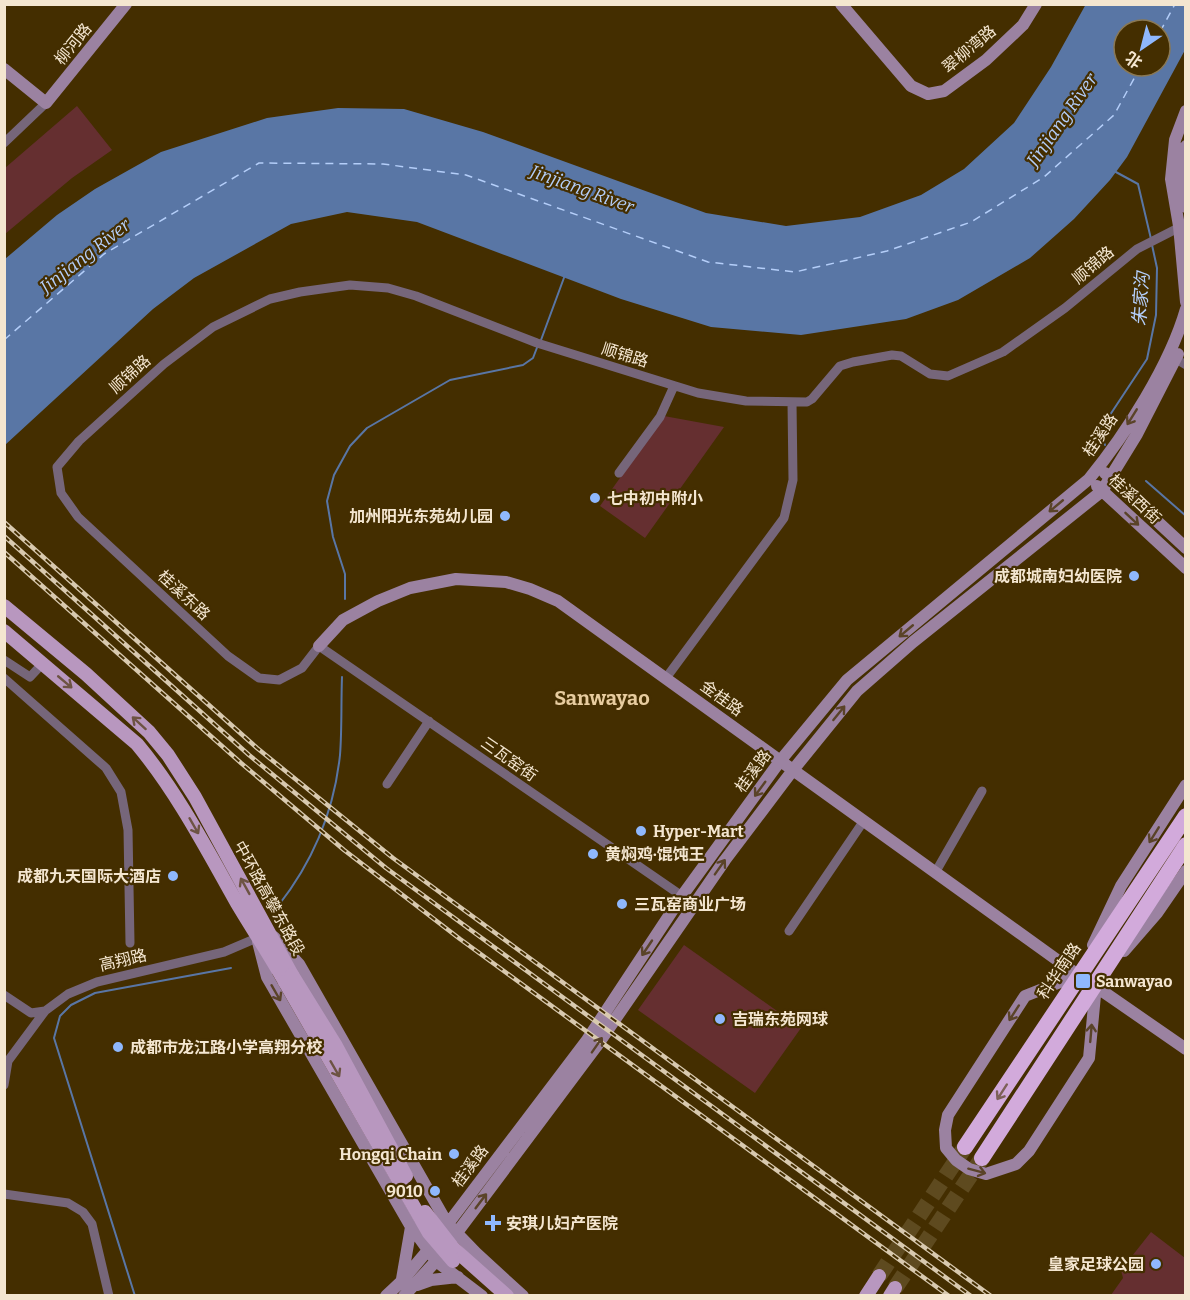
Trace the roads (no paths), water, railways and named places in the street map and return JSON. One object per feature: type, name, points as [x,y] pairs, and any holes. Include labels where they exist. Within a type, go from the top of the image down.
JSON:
[{"type":"highway","name":"科华南路","points":[[965,1147],[1185,816]]},
{"type":"highway","points":[[982,1158],[1185,845]]},
{"type":"main road","name":"柳河路","points":[[46,103],[126,4]]},
{"type":"main road","name":"翠柳湾路","points":[[841,4],[910,86],[928,94],[944,91],[986,60],[1023,25],[1036,4]]},
{"type":"main road","points":[[4,69],[46,103]]},
{"type":"main road","points":[[1185,111],[1175,140],[1171,179],[1182,225],[1185,302]]},
{"type":"main road","points":[[1185,146],[1182,173],[1185,207]]},
{"type":"main road","name":"桂溪路","points":[[406,1288],[447,1223],[587,1040],[682,896],[780,761],[847,680],[1089,478],[1099,467],[1167,359],[1178,334],[1185,309]]},
{"type":"main road","name":"桂溪路","points":[[386,1296],[406,1288],[436,1261],[596,1047],[725,860],[793,770],[857,691],[913,642],[1102,491],[1181,362],[1185,337]]},
{"type":"main road","name":"桂溪西街","points":[[1099,467],[1185,548]]},
{"type":"main road","name":"桂溪西街","points":[[1089,478],[1185,568]]},
{"type":"main road","name":"金桂路","points":[[319,646],[343,620],[378,601],[410,588],[456,579],[506,582],[558,601],[1078,975]]},
{"type":"main road","name":"中环路高攀东路段","points":[[4,606],[94,681],[149,732],[168,755],[195,797],[264,935],[424,1224],[453,1255]]},
{"type":"main road","name":"中环路高攀东路段","points":[[4,631],[137,744],[156,766],[264,935]]},
{"type":"main road","points":[[1185,785],[1121,886],[1078,975],[1025,996],[948,1115],[945,1130],[946,1148],[956,1160],[969,1169],[986,1174],[1009,1168],[1029,1151],[1089,1058],[1095,986],[1156,913],[1185,871]]},
{"type":"main road","points":[[264,935],[299,964],[447,1223],[523,1296]]},
{"type":"main road","points":[[264,935],[267,977],[411,1227],[436,1261],[482,1296]]},
{"type":"main road","points":[[1095,986],[1185,1049]]},
{"type":"main road","points":[[411,1227],[406,1288],[431,1280],[458,1277]]},
{"type":"main road","points":[[453,1255],[492,1296]]},
{"type":"main road","points":[[453,1255],[464,1260],[507,1296]]},
{"type":"main road","points":[[866,1296],[879,1276]]},
{"type":"street","points":[[4,143],[46,103]]},
{"type":"street","name":"顺锦路","points":[[57,467],[79,441],[164,363],[213,327],[270,299],[300,291],[350,285],[388,288],[416,296],[541,344],[698,393],[746,401],[807,402],[840,366],[892,355],[910,360],[930,374],[948,376],[1003,352],[1065,308],[1137,249],[1182,225]]},
{"type":"street","points":[[620,473],[660,417],[674,386]]},
{"type":"street","points":[[666,678],[784,518],[793,480],[792,402]]},
{"type":"street","name":"桂溪东路","points":[[57,467],[61,493],[78,517],[228,656],[259,678],[279,680],[302,668],[319,646]]},
{"type":"street","name":"三瓦窑街","points":[[319,646],[682,896]]},
{"type":"street","points":[[4,660],[30,677],[42,663]]},
{"type":"street","points":[[4,678],[106,768],[121,792],[128,830],[130,943]]},
{"type":"street","points":[[387,784],[429,722]]},
{"type":"street","points":[[935,873],[982,791]]},
{"type":"street","points":[[789,931],[863,822]]},
{"type":"street","name":"高翔路","points":[[4,1085],[8,1061],[45,1011],[68,994],[97,982],[224,952],[264,935]]},
{"type":"street","points":[[4,995],[31,1012],[45,1011]]},
{"type":"street","points":[[4,1194],[68,1203],[83,1212],[92,1224],[109,1296]]},
{"type":"water","name":"Jinjiang River","points":[[1086,4],[1185,5],[1185,50],[1172,74],[1172,18],[1112,18],[1112,78],[1170,78],[1127,157],[1110,180],[1074,219],[1030,258],[958,300],[906,319],[801,335],[711,327],[621,299],[417,222],[347,212],[291,224],[194,278],[153,309],[5,445],[5,259],[57,215],[95,189],[161,152],[267,118],[338,108],[404,109],[483,132],[706,213],[786,226],[860,217],[921,195],[964,169],[1014,123],[1051,67]]},
{"type":"waterway","name":"朱家沟","points":[[1114,171],[1138,184],[1151,239]]},
{"type":"waterway","name":"朱家沟","points":[[1105,445],[1100,430],[1147,359],[1156,315],[1157,268],[1152,245]]},
{"type":"waterway","points":[[541,340],[565,275]]},
{"type":"waterway","points":[[345,599],[345,574],[333,537],[327,501],[334,475],[350,446],[367,428],[450,380],[523,365],[533,358],[538,345]]},
{"type":"waterway","name":"朱家沟","points":[[1146,481],[1186,516]]},
{"type":"waterway","points":[[278,906],[311,854],[333,796],[340,755],[342,677]]},
{"type":"waterway","points":[[135,1296],[54,1038],[60,1016],[71,1005],[95,993],[231,968]]},
{"type":"tunnel","points":[[879,1276],[965,1147]]},
{"type":"tunnel","points":[[895,1288],[982,1158]]},
{"type":"railway","points":[[4,522],[257,748],[393,858],[991,1296]]},
{"type":"railway","points":[[4,536],[249,755],[386,868],[971,1296]]},
{"type":"railway","points":[[4,552],[241,763],[344,850],[460,939],[949,1296]]},
{"type":"place","name":"七中初中附小","points":[[595,498]]},
{"type":"place","name":"加州阳光东苑幼儿园","points":[[505,516]]},
{"type":"place","name":"成都城南妇幼医院","points":[[1134,576]]},
{"type":"place","name":"Hyper-Mart","points":[[641,831]]},
{"type":"place","name":"黄焖鸡·馄饨王","points":[[593,854]]},
{"type":"place","name":"成都九天国际大酒店","points":[[173,876]]},
{"type":"place","name":"三瓦窑商业广场","points":[[622,904]]},
{"type":"place","name":"Sanwayao","points":[[1083,981]]},
{"type":"place","name":"吉瑞东苑网球","points":[[720,1019]]},
{"type":"place","name":"成都市龙江路小学高翔分校","points":[[118,1047]]},
{"type":"place","name":"Hongqi Chain","points":[[454,1154]]},
{"type":"place","name":"9010","points":[[435,1191]]},
{"type":"place","name":"安琪儿妇产医院","points":[[493,1223]]},
{"type":"place","name":"皇家足球公园","points":[[1156,1264]]},
{"type":"district","name":"Sanwayao","points":[[602,698]]}]
